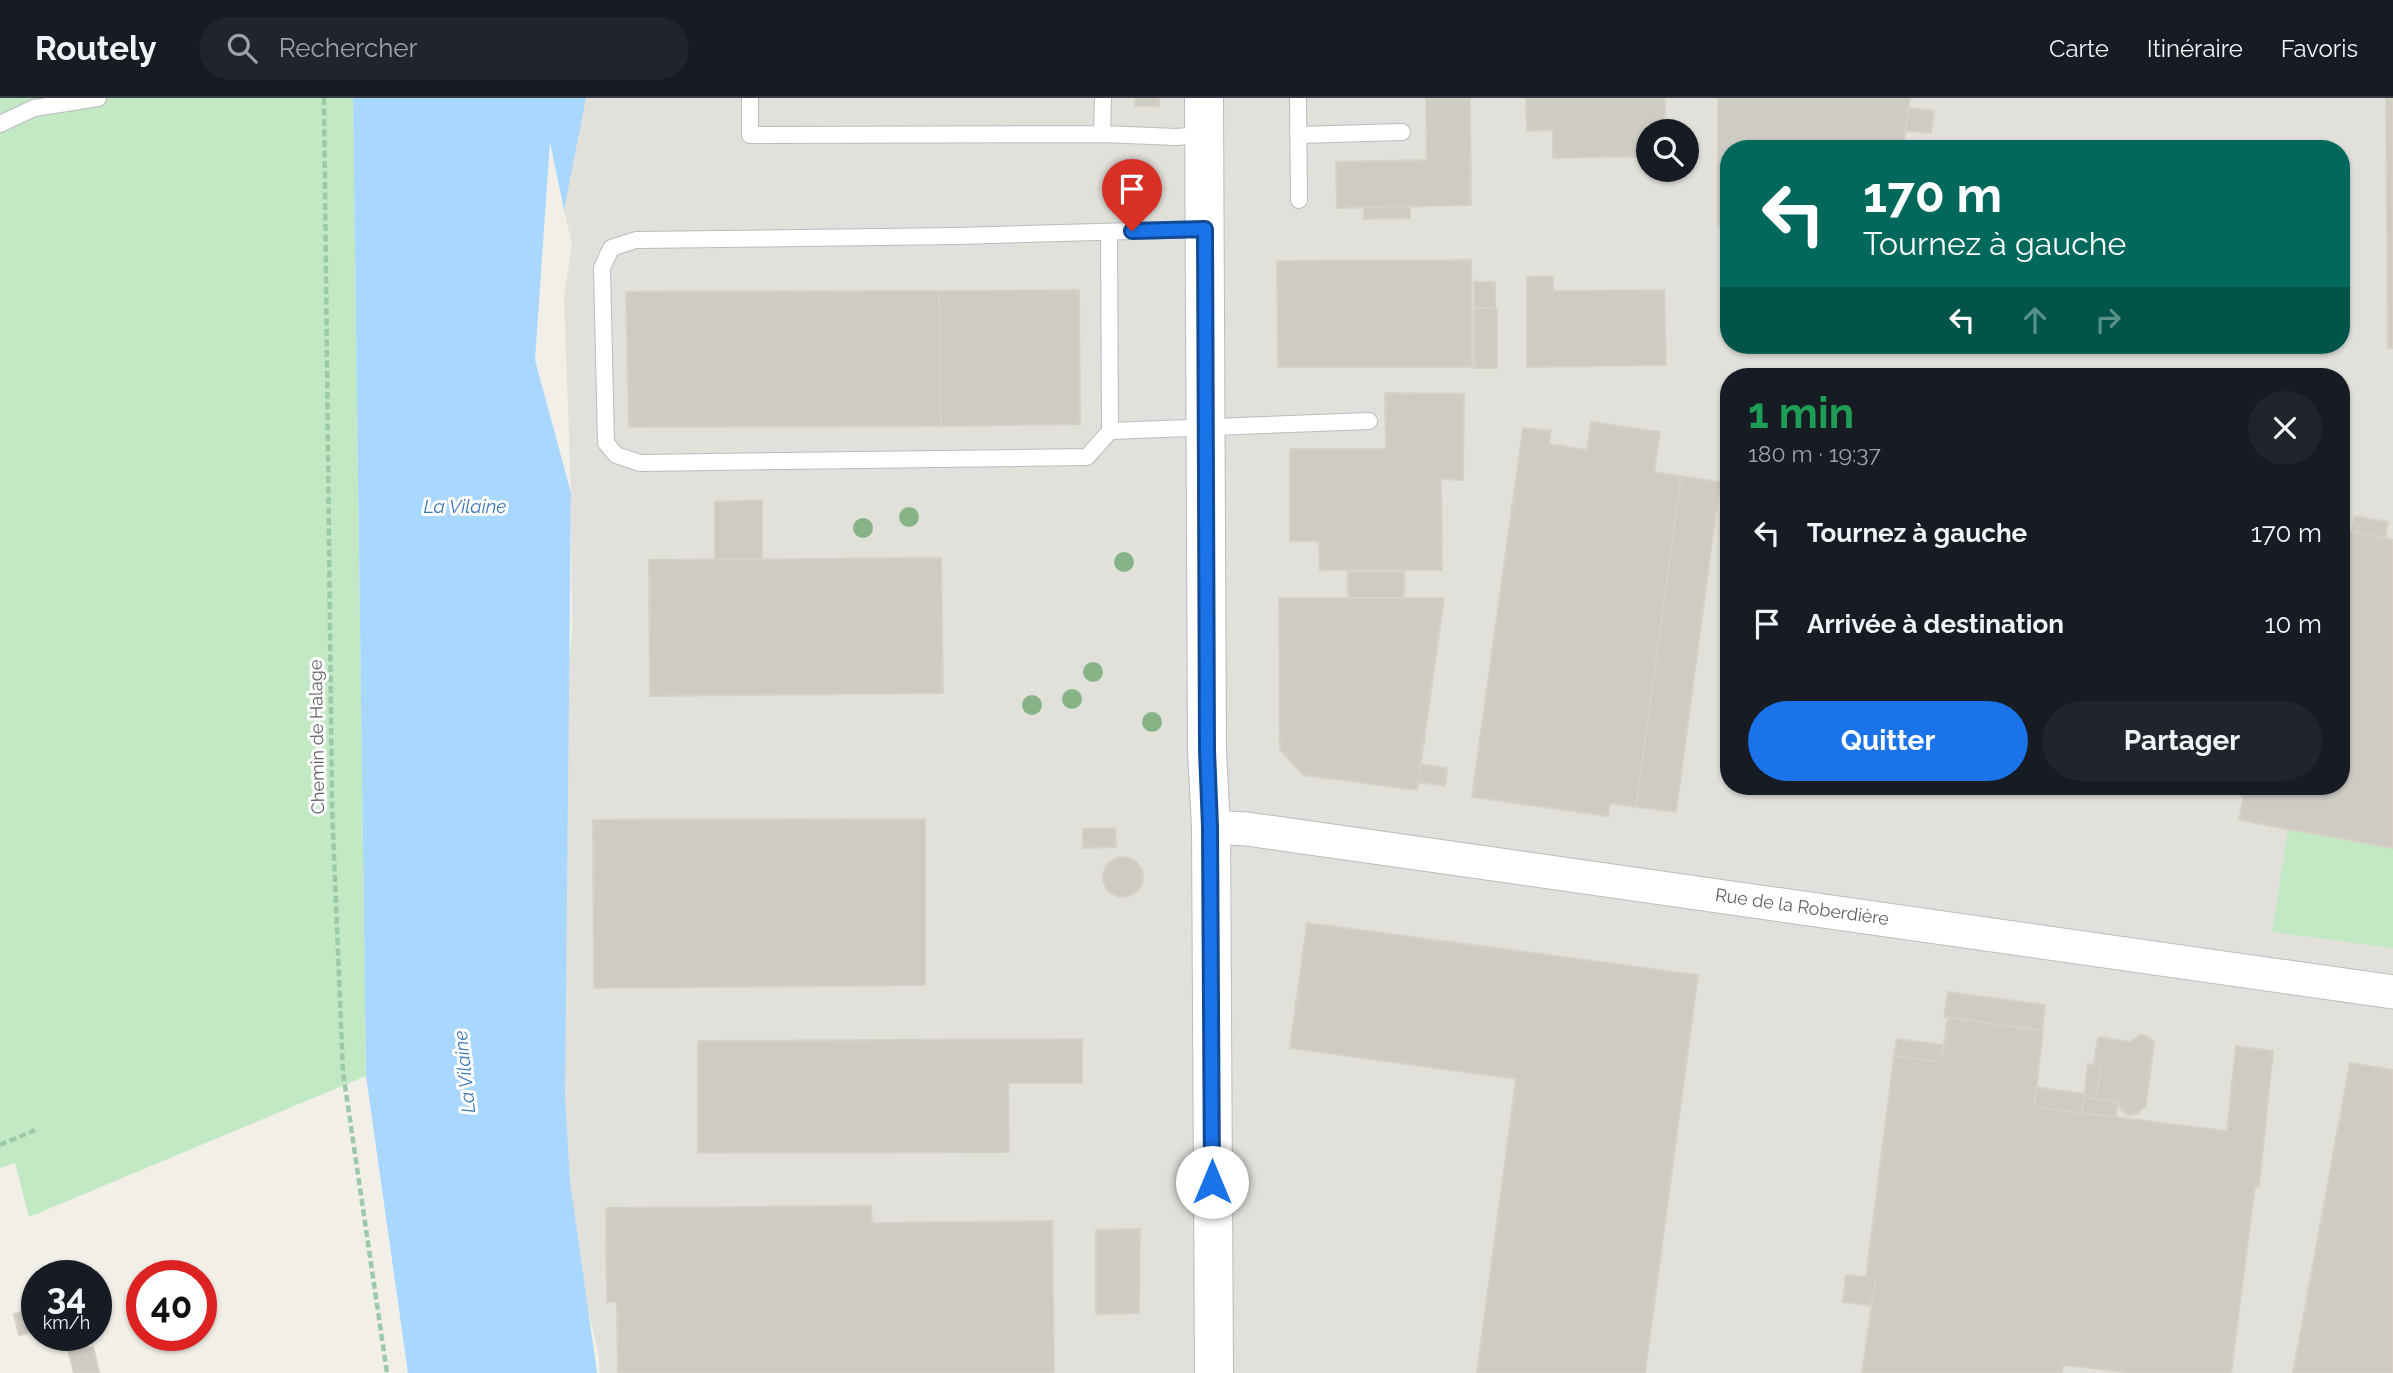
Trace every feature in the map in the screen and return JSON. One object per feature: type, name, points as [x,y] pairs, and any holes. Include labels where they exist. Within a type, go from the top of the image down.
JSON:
[{"type":"street","points":[[1204,116],[1214,1373]]},
{"type":"street","name":"Rue de la Roberdière","points":[[1210,827],[1247,829],[2393,992]]},
{"type":"lane","points":[[0,124],[34,108],[98,98]]},
{"type":"lane","points":[[750,98],[750,135],[1102,134],[1176,137],[1204,116]]},
{"type":"lane","points":[[1102,134],[1103,98]]},
{"type":"lane","points":[[1298,98],[1299,200]]},
{"type":"lane","points":[[1298,135],[1402,132]]},
{"type":"lane","points":[[1109,232],[1110,431],[1087,457],[640,463],[616,455],[606,443],[602,268],[611,248],[636,240],[1205,229]]},
{"type":"lane","points":[[1110,431],[1369,421]]},
{"type":"path","name":"Chemin de Halage","points":[[324,98],[332,808],[343,1058],[387,1373]]},
{"type":"path","points":[[0,1145],[36,1130]]},
{"type":"shaded area","points":[[570,98],[2393,98],[2393,1373],[600,1373],[598,1350],[585,1297],[570,1181],[557,1015],[566,691],[572,633],[571,493],[564,297],[572,244],[564,210]]},
{"type":"green space","points":[[0,98],[353,98],[366,1076],[29,1217],[15,1163],[0,1168]]},
{"type":"green space","points":[[2288,829],[2393,848],[2393,948],[2272,932]]},
{"type":"water","name":"La Vilaine","points":[[353,98],[586,98],[564,210],[550,142],[535,360],[571,493],[565,1097],[570,1181],[597,1373],[408,1373],[366,1076]]},
{"type":"building","points":[[1135,98],[1159,98],[1159,106],[1135,106]]},
{"type":"building","points":[[1426,98],[1470,98],[1471,205],[1337,208],[1336,162],[1427,160]]},
{"type":"building","points":[[1526,98],[1665,98],[1665,119],[1636,119],[1636,156],[1553,158],[1553,130],[1527,131]]},
{"type":"building","points":[[1718,98],[1910,98],[1904,140],[1720,140],[1718,226]]},
{"type":"building","points":[[2386,98],[2393,98],[2393,348],[2388,348]]},
{"type":"building","points":[[1908,108],[1934,111],[1931,133],[1905,131]]},
{"type":"building","points":[[1410,206],[1410,218],[1364,219],[1364,207]]},
{"type":"building","points":[[1471,260],[1472,367],[1278,367],[1277,261]]},
{"type":"building","points":[[1553,276],[1553,291],[1664,290],[1666,365],[1527,367],[1527,277]]},
{"type":"building","points":[[1474,282],[1495,282],[1495,308],[1474,308]]},
{"type":"building","points":[[1079,290],[1080,424],[941,426],[939,291]]},
{"type":"building","points":[[939,291],[941,426],[629,427],[626,292]]},
{"type":"building","points":[[1474,308],[1497,308],[1497,368],[1474,368]]},
{"type":"building","points":[[1385,393],[1464,394],[1463,480],[1441,479],[1442,570],[1320,570],[1319,541],[1290,541],[1290,449],[1386,449]]},
{"type":"building","points":[[1591,422],[1660,432],[1654,472],[1681,476],[1636,807],[1610,803],[1608,816],[1472,797],[1523,428],[1551,431],[1549,444],[1587,450]]},
{"type":"building","points":[[1681,476],[1720,482],[1676,812],[1636,807]]},
{"type":"building","points":[[762,500],[762,559],[715,560],[715,502]]},
{"type":"building","points":[[2355,516],[2388,522],[2385,538],[2352,532]]},
{"type":"building","points":[[2350,532],[2393,540],[2393,848],[2239,820],[2243,795],[2350,795]]},
{"type":"building","points":[[941,558],[943,693],[650,696],[649,560]]},
{"type":"building","points":[[1348,572],[1404,572],[1404,598],[1348,598]]},
{"type":"building","points":[[1279,598],[1444,598],[1417,790],[1303,775],[1280,749]]},
{"type":"building","points":[[1420,764],[1447,768],[1445,786],[1418,782]]},
{"type":"building","points":[[925,819],[925,985],[594,988],[593,820]]},
{"type":"building","points":[[1115,828],[1116,847],[1083,848],[1083,829]]},
{"type":"building","points":[[1123,857],[1131,858],[1137,863],[1142,869],[1142,885],[1137,891],[1131,896],[1123,897],[1115,896],[1109,891],[1104,885],[1103,877],[1104,869],[1109,863],[1115,858]]},
{"type":"building","points":[[1307,923],[1698,975],[1645,1373],[1477,1373],[1516,1079],[1290,1048]]},
{"type":"building","points":[[1948,992],[2045,1005],[2042,1030],[1944,1017]]},
{"type":"building","points":[[1948,1017],[2043,1031],[2034,1107],[2227,1131],[2236,1046],[2273,1051],[2259,1187],[2255,1186],[2231,1373],[2135,1373],[2063,1365],[2062,1373],[1862,1373],[1876,1278],[1866,1277],[1894,1056],[1941,1062]]},
{"type":"building","points":[[2140,1035],[2154,1042],[2146,1105],[2137,1114],[2128,1115],[2121,1110],[2118,1102],[2096,1099],[2101,1066],[2094,1065],[2098,1037],[2130,1042]]},
{"type":"building","points":[[1082,1039],[1082,1083],[1008,1083],[1009,1152],[698,1153],[698,1041]]},
{"type":"building","points":[[1897,1039],[1944,1045],[1941,1062],[1894,1056]]},
{"type":"building","points":[[2350,1063],[2393,1070],[2393,1373],[2293,1373]]},
{"type":"building","points":[[2088,1064],[2101,1066],[2096,1099],[2084,1097]]},
{"type":"building","points":[[2036,1087],[2084,1094],[2082,1113],[2034,1107]]},
{"type":"building","points":[[2084,1097],[2118,1102],[2116,1117],[2082,1113]]},
{"type":"building","points":[[871,1206],[872,1223],[1052,1221],[1054,1373],[618,1373],[617,1302],[607,1302],[606,1208]]},
{"type":"building","points":[[1140,1229],[1139,1313],[1096,1314],[1096,1230]]},
{"type":"building","points":[[1846,1275],[1876,1278],[1871,1306],[1843,1302]]},
{"type":"building","points":[[21,1312],[21,1335],[19,1335],[14,1314]]},
{"type":"building","points":[[94,1351],[99,1372],[74,1373],[69,1353]]},
{"type":"route","points":[[1132,231],[1205,229],[1212,1182]]}]
